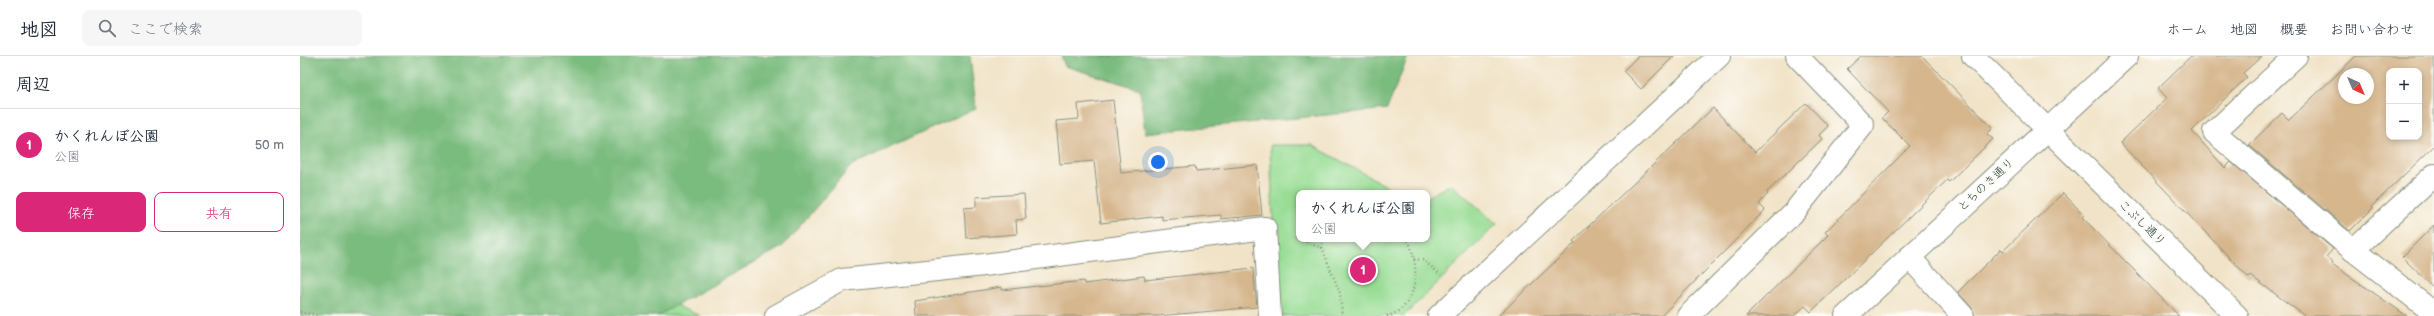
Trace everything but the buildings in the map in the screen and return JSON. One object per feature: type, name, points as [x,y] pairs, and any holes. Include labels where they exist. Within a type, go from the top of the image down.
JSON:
[{"type":"street","points":[[1439,316],[1719,56]]},
{"type":"street","points":[[1688,316],[1795,211],[1862,125],[1797,56]]},
{"type":"street","name":"こぶし通り","points":[[1973,56],[2237,316]]},
{"type":"street","name":"とちのき通り","points":[[1846,316],[2127,56]]},
{"type":"street","points":[[2296,56],[2214,132],[2353,250],[2434,313]]},
{"type":"street","points":[[2353,250],[2434,175]]},
{"type":"street","points":[[776,316],[842,280],[984,265],[1265,228],[1270,316]]},
{"type":"street","points":[[1909,257],[1963,316]]},
{"type":"path","points":[[1265,245],[1293,237],[1296,238]]},
{"type":"path","points":[[1306,242],[1322,248]]},
{"type":"path","points":[[1322,242],[1322,248],[1340,293],[1342,316]]},
{"type":"path","points":[[1387,316],[1395,314],[1410,302],[1414,287],[1414,259],[1408,242]]},
{"type":"path","points":[[1414,259],[1423,260],[1437,272]]},
{"type":"path","points":[[300,312],[318,316]]},
{"type":"green space","points":[[300,56],[970,56],[976,108],[852,165],[782,247],[657,316],[300,316]]},
{"type":"green space","points":[[1061,56],[1408,56],[1387,109],[1145,133],[1140,89],[1065,66]]},
{"type":"green space","points":[[1270,145],[1312,145],[1394,190],[1296,190],[1296,242],[1430,242],[1430,195],[1451,184],[1497,224],[1404,316],[1277,316]]},
{"type":"green space","points":[[664,300],[700,316],[632,316]]},
{"type":"place","name":"かくれんぼ公園","points":[[1363,270]]}]
